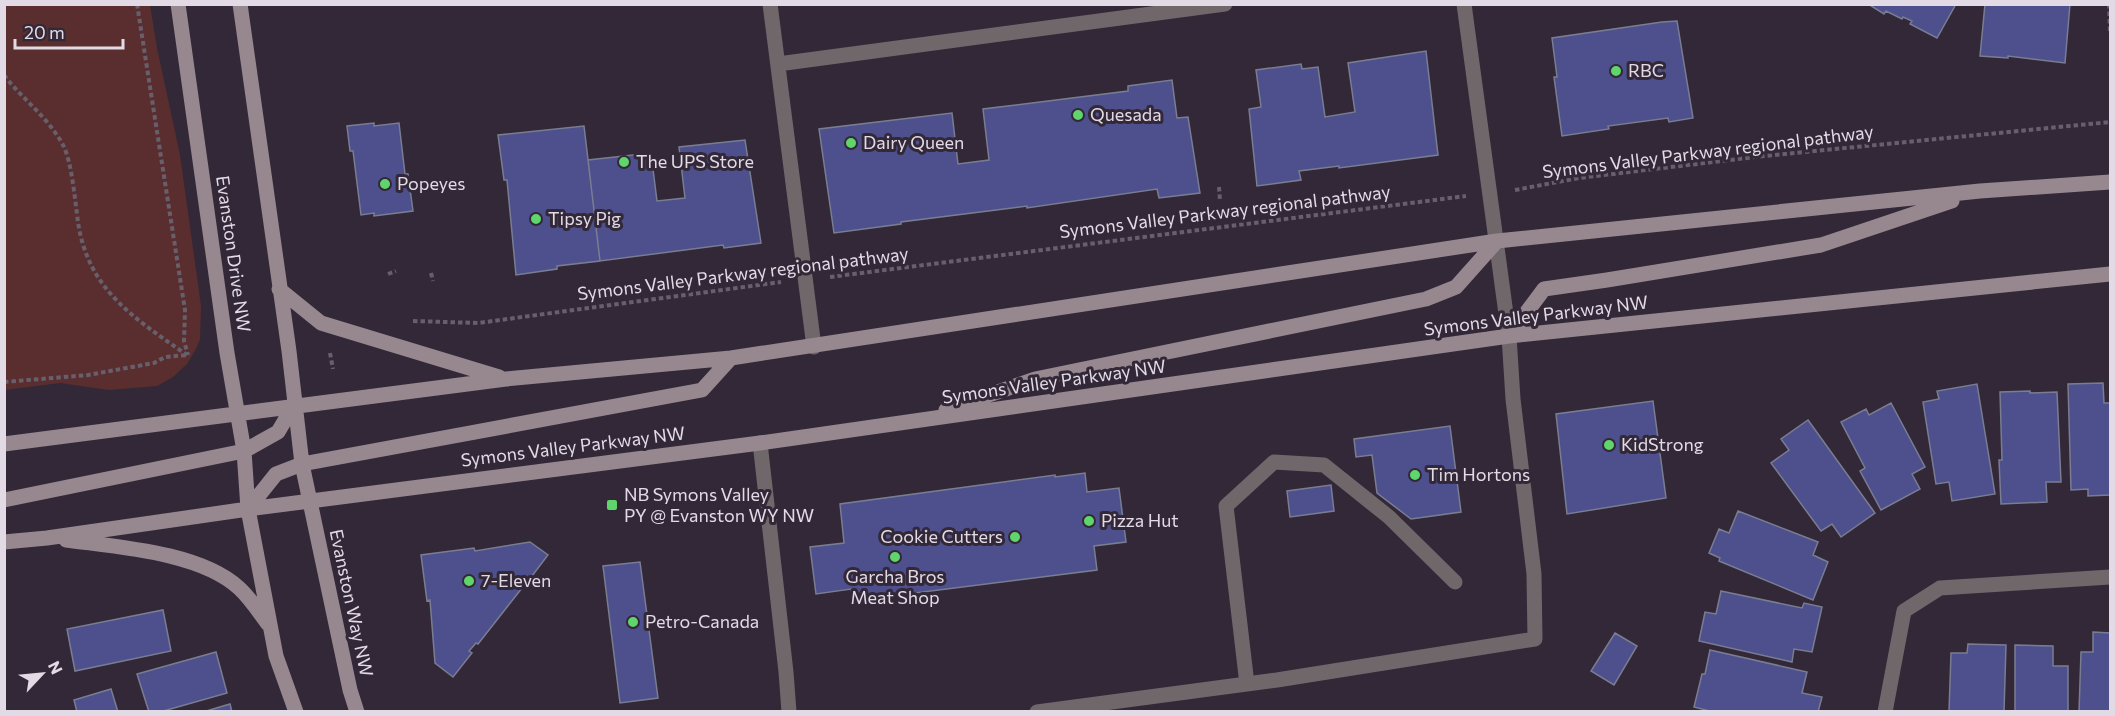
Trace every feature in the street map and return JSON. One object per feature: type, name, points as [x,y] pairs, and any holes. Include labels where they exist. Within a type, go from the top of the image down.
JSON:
[{"type":"main road","name":"Evanston Drive NW","points":[[178,4],[244,451],[248,509]]},
{"type":"main road","points":[[240,4],[309,502]]},
{"type":"main road","points":[[4,444],[506,379],[731,358],[814,347],[1497,241],[1980,191],[2110,182]]},
{"type":"main road","points":[[1509,336],[1544,289],[1821,245],[1980,191]]},
{"type":"main road","points":[[912,422],[1035,379],[1426,299],[1456,287],[1497,241]]},
{"type":"main road","name":"Symons Valley Parkway NW","points":[[4,542],[912,422],[1509,336],[2110,274]]},
{"type":"main road","points":[[279,289],[328,327],[506,379]]},
{"type":"main road","points":[[296,711],[276,656],[248,509],[276,474],[302,464],[702,390],[731,358]]},
{"type":"main road","points":[[4,500],[244,451],[278,432],[294,405]]},
{"type":"main road","name":"Evanston Way NW","points":[[309,502],[350,690],[357,711]]},
{"type":"main road","points":[[47,538],[158,553],[209,569],[238,587],[270,627]]},
{"type":"street","points":[[770,4],[814,347]]},
{"type":"street","points":[[778,64],[1226,4]]},
{"type":"street","points":[[1037,711],[1247,684],[1535,639],[1534,574],[1513,399],[1509,336],[1464,4]]},
{"type":"street","points":[[760,442],[789,711]]},
{"type":"street","points":[[1247,684],[1226,506],[1274,462],[1324,465],[1389,517],[1455,582]]},
{"type":"street","points":[[1885,711],[1904,611],[1940,588],[2110,577]]},
{"type":"path","points":[[137,4],[185,310],[184,341],[188,355]]},
{"type":"path","points":[[2109,4],[2110,34]]},
{"type":"path","points":[[4,75],[50,123],[64,148],[81,240],[93,272],[115,301],[188,355]]},
{"type":"path","name":"Symons Valley Parkway regional pathway","points":[[404,320],[478,323],[805,279],[1434,199],[1490,194],[1545,186],[1579,178],[2110,122]]},
{"type":"path","points":[[1219,187],[1220,201]]},
{"type":"path","points":[[388,274],[396,271]]},
{"type":"path","points":[[431,273],[433,281]]},
{"type":"path","points":[[330,353],[333,369]]},
{"type":"path","points":[[4,382],[88,375],[154,363],[165,357],[188,355]]},
{"type":"shaded area","points":[[4,5],[150,5],[180,155],[201,306],[200,339],[197,347],[187,364],[173,377],[157,386],[109,390],[60,383],[5,390]]},
{"type":"building","points":[[1868,4],[1956,4],[1937,38],[1910,24],[1912,21],[1886,11],[1884,14]]},
{"type":"building","points":[[1985,4],[2070,4],[2065,63],[2008,56],[2008,58],[1980,56]]},
{"type":"building","points":[[1677,21],[1693,118],[1669,122],[1668,118],[1608,126],[1609,129],[1562,136],[1554,77],[1557,77],[1552,38]]},
{"type":"building","points":[[1426,51],[1438,155],[1299,171],[1301,180],[1257,186],[1249,109],[1261,107],[1256,70],[1301,64],[1302,69],[1318,67],[1325,117],[1355,112],[1348,63]]},
{"type":"building","points":[[1172,80],[1177,118],[1188,117],[1200,193],[1159,198],[1157,189],[1027,208],[1027,206],[901,222],[901,224],[834,233],[819,129],[952,113],[958,164],[989,160],[983,109],[1128,91],[1128,86]]},
{"type":"building","points":[[374,123],[374,126],[399,123],[405,174],[408,174],[413,211],[374,216],[374,213],[361,215],[353,151],[350,151],[347,126]]},
{"type":"building","points":[[584,126],[600,261],[557,266],[557,269],[516,275],[507,180],[504,180],[498,135]]},
{"type":"building","points":[[745,140],[761,243],[724,248],[723,245],[600,261],[588,160],[651,153],[657,201],[685,198],[679,147]]},
{"type":"building","points":[[2103,383],[2104,403],[2110,403],[2110,495],[2088,496],[2088,489],[2071,490],[2068,384]]},
{"type":"building","points":[[1977,384],[1995,494],[1952,501],[1949,482],[1936,484],[1923,402],[1939,399],[1937,391]]},
{"type":"building","points":[[2030,391],[2030,393],[2057,392],[2061,482],[2046,482],[2047,502],[2001,504],[2000,392]]},
{"type":"building","name":"KidStrong","points":[[1653,401],[1666,498],[1567,514],[1556,414]]},
{"type":"building","points":[[1891,403],[1925,467],[1912,474],[1920,489],[1881,510],[1860,471],[1865,468],[1841,422],[1866,409],[1869,415]]},
{"type":"building","points":[[1808,420],[1875,513],[1841,537],[1832,524],[1821,531],[1771,463],[1789,450],[1781,439]]},
{"type":"building","name":"Tim Hortons","points":[[1450,426],[1461,512],[1411,519],[1377,493],[1372,455],[1356,457],[1354,439]]},
{"type":"building","points":[[1085,473],[1087,492],[1119,488],[1126,542],[1094,546],[1097,570],[852,601],[851,589],[816,594],[810,547],[844,543],[840,504]]},
{"type":"building","points":[[1331,485],[1334,511],[1290,517],[1287,491]]},
{"type":"building","points":[[1738,511],[1818,542],[1813,555],[1828,562],[1813,600],[1719,561],[1720,558],[1709,553],[1719,529],[1729,533]]},
{"type":"building","points":[[530,542],[548,555],[529,580],[526,578],[520,586],[522,588],[478,644],[476,643],[469,651],[472,653],[453,677],[435,663],[430,600],[427,601],[421,555],[474,548],[475,551]]},
{"type":"building","points":[[640,562],[658,698],[620,703],[603,566]]},
{"type":"building","points":[[1721,591],[1802,608],[1804,603],[1822,607],[1812,652],[1794,649],[1792,662],[1699,641],[1705,612],[1716,614]]},
{"type":"building","points":[[163,610],[171,651],[75,671],[67,629]]},
{"type":"building","points":[[2093,632],[2110,633],[2110,712],[2079,712],[2081,652],[2093,652]]},
{"type":"building","points":[[1615,633],[1637,646],[1614,685],[1591,671]]},
{"type":"building","points":[[1968,644],[2006,645],[2004,712],[1949,712],[1951,653],[1967,653]]},
{"type":"building","points":[[2015,645],[2053,646],[2053,666],[2068,666],[2068,712],[2015,712]]},
{"type":"building","points":[[1710,650],[1807,672],[1802,693],[1822,697],[1818,712],[1713,712],[1694,707]]},
{"type":"building","points":[[216,652],[227,693],[160,712],[149,712],[137,674]]},
{"type":"building","points":[[111,689],[118,712],[77,712],[74,700]]},
{"type":"building","points":[[230,704],[232,712],[203,712]]},
{"type":"place","name":"RBC","points":[[1616,71]]},
{"type":"place","name":"Quesada","points":[[1078,115]]},
{"type":"place","name":"Dairy Queen","points":[[851,143]]},
{"type":"place","name":"The UPS Store","points":[[624,162]]},
{"type":"place","name":"Popeyes","points":[[385,184]]},
{"type":"place","name":"Tipsy Pig","points":[[536,219]]},
{"type":"place","name":"KidStrong","points":[[1609,445]]},
{"type":"place","name":"Tim Hortons","points":[[1415,475]]},
{"type":"place","name":"NB Symons Valley PY @ Evanston WY NW","points":[[612,505]]},
{"type":"place","name":"Pizza Hut","points":[[1089,521]]},
{"type":"place","name":"Cookie Cutters","points":[[1015,537]]},
{"type":"place","name":"Garcha Bros Meat Shop","points":[[895,557]]},
{"type":"place","name":"7-Eleven","points":[[469,581]]},
{"type":"place","name":"Petro-Canada","points":[[633,622]]}]
